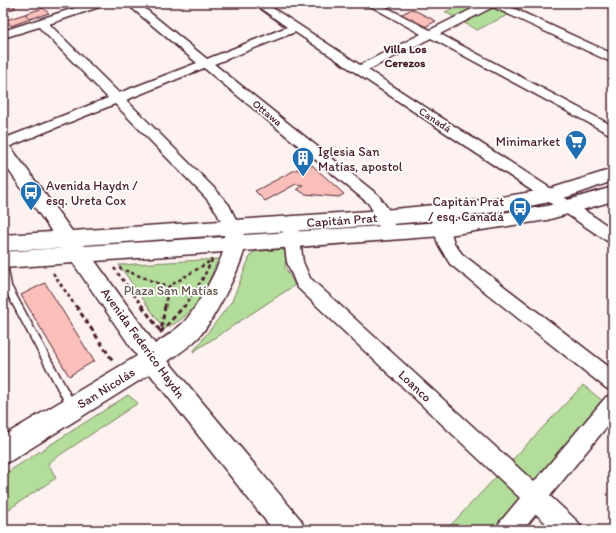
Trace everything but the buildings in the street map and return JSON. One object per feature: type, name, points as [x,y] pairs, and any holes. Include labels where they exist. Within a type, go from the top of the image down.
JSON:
[{"type":"street","points":[[3,35],[100,3]]},
{"type":"street","name":"Ottawa","points":[[131,3],[373,199],[380,207],[386,225]]},
{"type":"street","points":[[370,3],[613,132]]},
{"type":"street","points":[[359,70],[492,3],[613,59]]},
{"type":"street","name":"Canadá","points":[[264,4],[295,28],[613,237]]},
{"type":"street","points":[[42,22],[211,194],[223,209],[234,236]]},
{"type":"street","points":[[3,144],[295,28]]},
{"type":"street","name":"Avenida Federico Haydn","points":[[3,149],[73,247],[162,346],[291,530]]},
{"type":"street","name":"Capitán Prat","points":[[439,220],[507,203],[550,195],[613,175]]},
{"type":"street","name":"Capitán Prat","points":[[5,251],[291,232],[439,220],[528,217],[569,208],[613,194]]},
{"type":"street","points":[[439,220],[449,252],[461,264],[613,382]]},
{"type":"street","name":"Loanco","points":[[291,232],[297,270],[307,286],[570,530]]},
{"type":"street","name":"San Nicolás","points":[[3,451],[123,377],[162,346],[190,331],[210,301],[231,261],[234,236]]},
{"type":"street","points":[[508,530],[613,404]]},
{"type":"lane","points":[[5,251],[5,279],[11,294],[73,408]]},
{"type":"path","points":[[162,346],[176,318],[203,281],[212,260],[168,287]]},
{"type":"path","points":[[162,346],[113,266],[168,287]]},
{"type":"path","points":[[53,273],[123,377]]},
{"type":"path","points":[[162,346],[168,287]]},
{"type":"green space","points":[[466,3],[532,3],[477,30],[445,12]]},
{"type":"green space","points":[[263,248],[280,248],[287,253],[285,267],[295,285],[193,352],[232,301],[251,254]]},
{"type":"green space","name":"Plaza San Matías","points":[[218,259],[204,291],[193,309],[176,323],[164,329],[119,265]]},
{"type":"green space","points":[[583,385],[604,402],[496,530],[446,530]]},
{"type":"green space","points":[[128,395],[138,403],[48,463],[56,478],[3,513],[3,475]]},
{"type":"place","name":"Minimarket","points":[[576,160]]},
{"type":"place","name":"Iglesia San Matías, apostol","points":[[303,178]]},
{"type":"place","name":"Avenida Haydn / esq. Ureta Cox","points":[[31,212]]},
{"type":"place","name":"Capitán Prat / esq. Canadá","points":[[520,228]]},
{"type":"district","name":"Villa Los Cerezos","points":[[405,56]]}]
